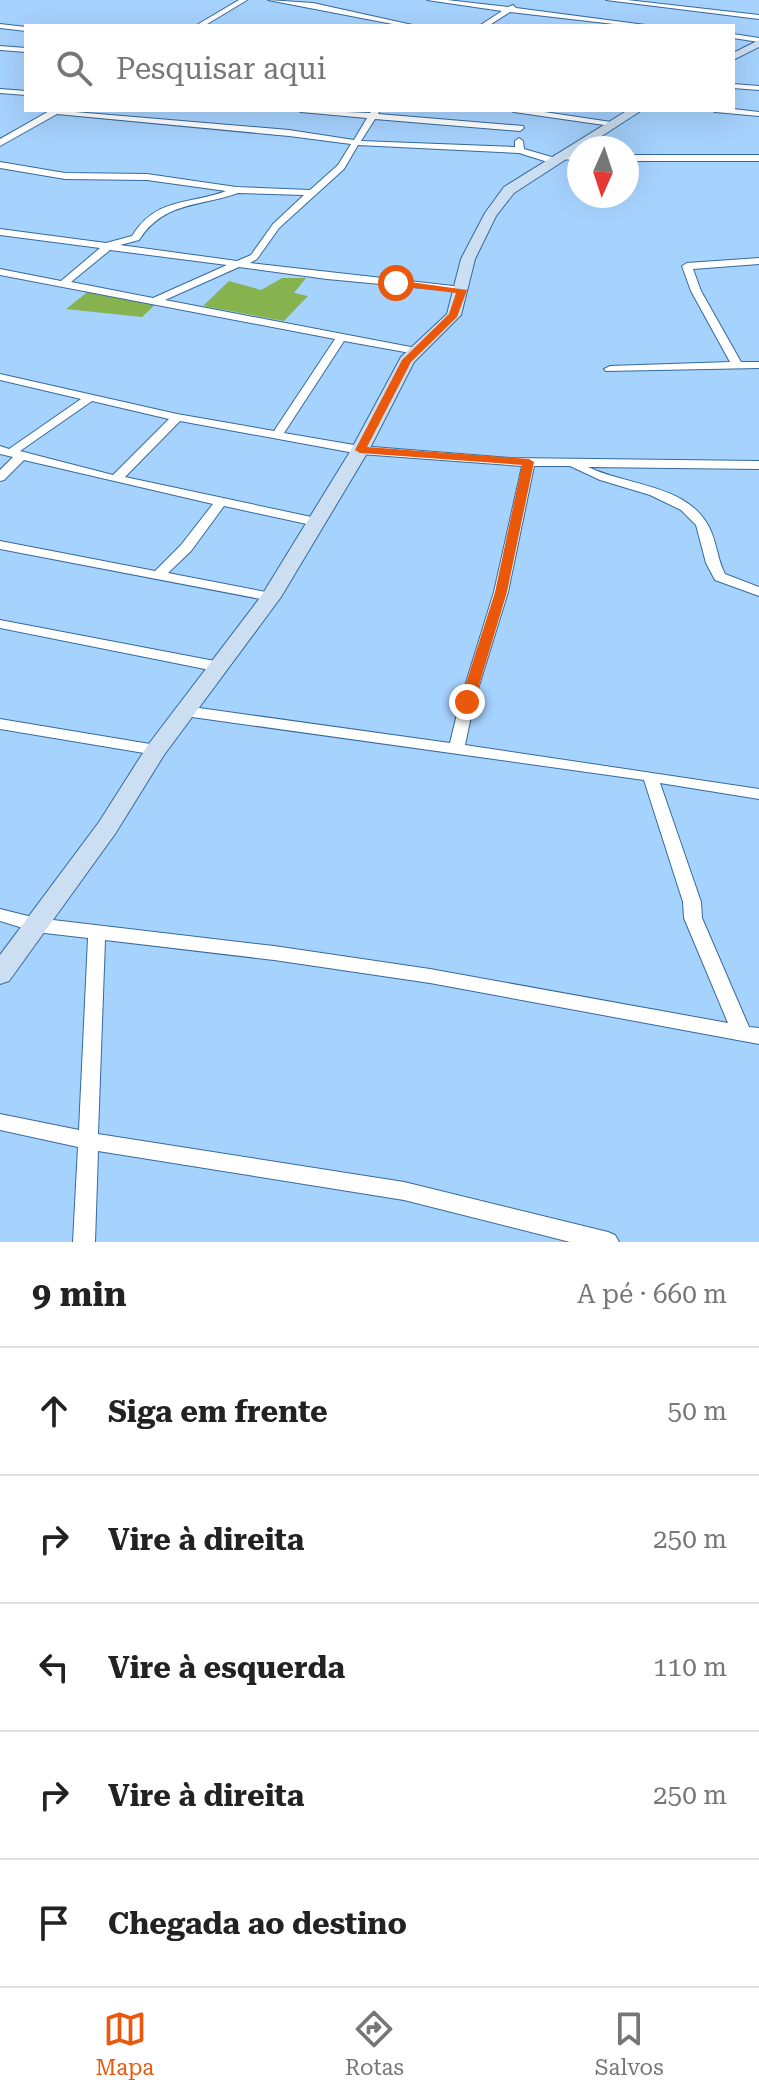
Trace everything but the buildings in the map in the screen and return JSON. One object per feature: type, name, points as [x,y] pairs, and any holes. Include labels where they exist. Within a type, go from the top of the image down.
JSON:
[{"type":"street","points":[[202,24],[244,0]]},
{"type":"street","points":[[271,0],[313,5],[403,24]]},
{"type":"street","points":[[430,0],[634,24]]},
{"type":"street","points":[[486,24],[522,0]]},
{"type":"street","points":[[609,0],[759,17]]},
{"type":"street","points":[[0,26],[24,29]]},
{"type":"street","points":[[735,36],[759,42]]},
{"type":"street","points":[[735,56],[759,42]]},
{"type":"street","points":[[0,48],[24,50]]},
{"type":"street","points":[[735,86],[759,88]]},
{"type":"street","points":[[0,91],[24,93]]},
{"type":"street","points":[[0,143],[54,112]]},
{"type":"street","points":[[67,112],[289,133],[359,143],[520,150],[556,159],[567,158]]},
{"type":"street","points":[[153,302],[254,257],[276,226],[341,167],[359,143],[375,112],[520,128]]},
{"type":"street","points":[[520,150],[520,128],[526,112]]},
{"type":"street","points":[[533,112],[611,124]]},
{"type":"street","points":[[0,974],[107,828],[156,750],[271,597],[360,450],[396,379],[416,351],[428,343],[454,315],[468,259],[497,207],[512,187],[632,112]]},
{"type":"street","points":[[735,112],[759,114]]},
{"type":"street","points":[[639,158],[759,158]]},
{"type":"street","points":[[0,165],[65,176],[162,178],[236,190],[314,193]]},
{"type":"street","points":[[63,284],[110,245],[136,238],[146,223],[178,203],[217,198],[236,190]]},
{"type":"street","points":[[0,232],[327,276],[462,290]]},
{"type":"street","points":[[737,365],[696,291],[687,266],[759,261]]},
{"type":"street","points":[[0,272],[416,351]]},
{"type":"street","points":[[278,433],[340,339]]},
{"type":"street","points":[[610,369],[759,365]]},
{"type":"street","points":[[0,377],[177,417],[360,450],[529,462],[759,465]]},
{"type":"street","points":[[0,477],[10,453],[91,397]]},
{"type":"street","points":[[116,479],[177,417]]},
{"type":"street","points":[[10,453],[220,503],[316,522]]},
{"type":"street","points":[[456,749],[501,592],[529,462]]},
{"type":"street","points":[[571,462],[600,478],[671,499],[689,510],[705,530],[716,573],[724,580],[759,592]]},
{"type":"street","points":[[619,465],[625,484]]},
{"type":"street","points":[[157,576],[186,548],[220,503]]},
{"type":"street","points":[[0,545],[271,597]]},
{"type":"street","points":[[0,624],[220,667]]},
{"type":"street","points":[[185,711],[759,794]]},
{"type":"street","points":[[0,724],[156,750]]},
{"type":"street","points":[[650,776],[692,902],[693,918],[751,1035]]},
{"type":"street","points":[[0,915],[36,925],[430,976],[751,1035]]},
{"type":"street","points":[[84,1242],[97,931]]},
{"type":"street","points":[[0,1122],[89,1141],[404,1191],[608,1242]]},
{"type":"green space","points":[[282,278],[306,278],[294,293],[308,296],[284,321],[203,306],[229,281],[261,290]]},
{"type":"green space","points":[[90,290],[162,298],[142,317],[66,309]]},
{"type":"route","points":[[396,283],[462,290],[454,315],[407,360],[360,450],[529,462],[501,592],[467,702]]}]
